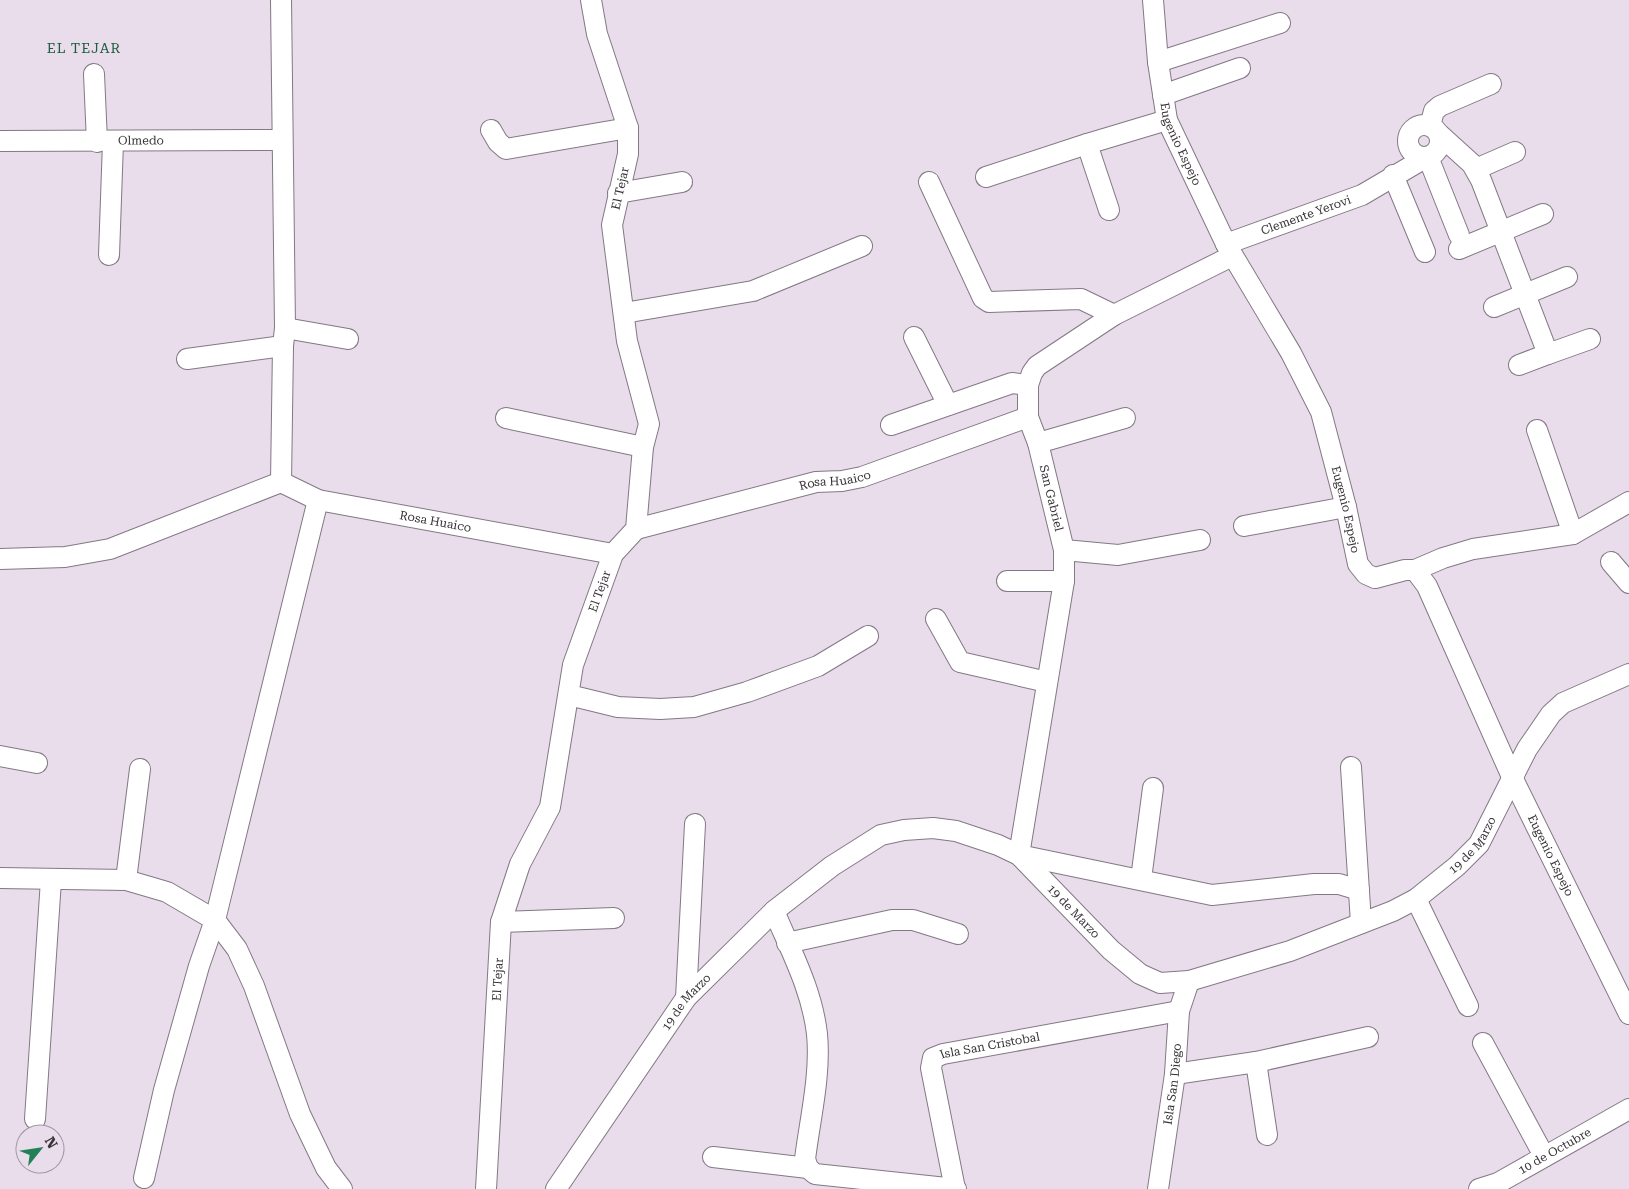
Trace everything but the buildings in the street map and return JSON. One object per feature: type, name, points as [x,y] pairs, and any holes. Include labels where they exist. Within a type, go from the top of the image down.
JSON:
[{"type":"street","points":[[0,559],[65,557],[110,549],[281,482],[284,337],[281,0]]},
{"type":"street","name":"El Tejar","points":[[486,1189],[501,922],[520,864],[550,807],[573,665],[613,554],[636,529],[643,447],[649,424],[627,341],[612,225],[628,154],[628,128],[597,34],[592,0]]},
{"type":"street","name":"Eugenio Espejo","points":[[1152,0],[1158,62],[1167,120],[1229,250],[1291,353],[1321,412],[1346,507],[1358,564],[1366,574],[1375,578],[1405,570],[1415,570],[1427,586],[1512,777],[1626,1001]]},
{"type":"street","points":[[1158,62],[1280,23]]},
{"type":"street","points":[[1163,95],[1240,68]]},
{"type":"street","points":[[94,74],[105,142],[109,256]]},
{"type":"street","points":[[1428,157],[1440,145],[1435,130],[1434,111],[1440,106],[1491,84]]},
{"type":"street","points":[[986,177],[1167,120]]},
{"type":"street","points":[[491,130],[506,149],[628,128]]},
{"type":"street","points":[[1425,252],[1388,179],[1408,146],[1409,135],[1415,128],[1435,130],[1474,167],[1548,354]]},
{"type":"street","name":"Olmedo","points":[[0,141],[282,140]]},
{"type":"street","points":[[1088,144],[1109,210]]},
{"type":"street","points":[[1408,146],[1415,154],[1474,167],[1515,152]]},
{"type":"street","points":[[1428,157],[1459,242],[1500,231],[1543,214]]},
{"type":"street","name":"Clemente Yerovi","points":[[1229,250],[1362,195],[1428,157]]},
{"type":"street","points":[[618,193],[682,182]]},
{"type":"street","points":[[929,182],[984,298],[989,302],[1081,299],[1114,315]]},
{"type":"street","points":[[624,313],[753,291],[862,246]]},
{"type":"street","name":"San Gabriel","points":[[1019,855],[1064,581],[1064,550],[1038,443],[1028,418],[1028,385],[1032,373],[1037,366],[1114,315],[1229,250]]},
{"type":"street","points":[[1494,307],[1567,276]]},
{"type":"street","points":[[187,358],[284,337],[348,339]]},
{"type":"street","points":[[914,337],[948,405]]},
{"type":"street","points":[[1519,365],[1590,339]]},
{"type":"street","points":[[891,424],[1012,383],[1028,385]]},
{"type":"street","points":[[506,418],[643,447]]},
{"type":"street","name":"Rosa Huaico","points":[[636,529],[816,482],[842,481],[862,477],[1028,418]]},
{"type":"street","points":[[1038,443],[1125,418]]},
{"type":"street","points":[[1537,430],[1573,534]]},
{"type":"street","name":"Rosa Huaico","points":[[281,482],[318,500],[613,554]]},
{"type":"street","points":[[144,1178],[164,1090],[212,928],[318,500]]},
{"type":"street","points":[[1415,570],[1443,558],[1473,549],[1573,534],[1629,502]]},
{"type":"street","points":[[1244,526],[1346,507]]},
{"type":"street","points":[[1064,550],[1118,555],[1200,540]]},
{"type":"street","points":[[1611,562],[1629,583]]},
{"type":"street","points":[[1007,581],[1064,581]]},
{"type":"street","points":[[936,619],[960,662],[1047,682]]},
{"type":"street","points":[[568,695],[618,707],[660,710],[694,707],[747,692],[818,666],[868,636]]},
{"type":"street","name":"19 de Marzo","points":[[556,1189],[686,998],[780,925],[857,849],[881,835],[904,830],[933,828],[956,831],[979,837],[1019,855],[1111,950],[1140,974],[1160,983],[1189,983],[1290,951],[1416,899],[1445,877],[1479,844],[1512,777],[1537,732],[1556,708],[1629,674]]},
{"type":"street","points":[[0,756],[37,763]]},
{"type":"street","points":[[1350,767],[1361,923]]},
{"type":"street","points":[[126,880],[140,769]]},
{"type":"street","points":[[1141,879],[1154,788]]},
{"type":"street","points":[[686,998],[695,824]]},
{"type":"street","points":[[1019,855],[1212,895],[1314,884],[1339,884],[1359,890]]},
{"type":"street","points":[[0,878],[51,886],[126,880],[167,892],[237,949],[254,986],[300,1114],[326,1168],[342,1189]]},
{"type":"street","points":[[35,1119],[51,886]]},
{"type":"street","points":[[1416,899],[1468,1006]]},
{"type":"street","points":[[501,922],[614,918]]},
{"type":"street","points":[[956,1189],[815,1174],[808,1168],[805,1159],[816,1068],[817,1035],[806,984],[780,925],[912,920],[958,934]]},
{"type":"street","name":"Isla San Diego","points":[[1158,1189],[1175,1074],[1179,1009],[1189,983]]},
{"type":"street","name":"Isla San Cristobal","points":[[956,1189],[931,1068],[933,1058],[943,1054],[1179,1009]]},
{"type":"street","points":[[1175,1074],[1256,1062],[1368,1037]]},
{"type":"street","points":[[1483,1043],[1544,1156]]},
{"type":"street","points":[[1256,1062],[1268,1135]]},
{"type":"street","name":"10 de Octubre","points":[[1479,1189],[1498,1183],[1629,1109]]},
{"type":"street","points":[[713,1158],[808,1168]]},
{"type":"district","name":"EL TEJAR","points":[[84,48]]}]
